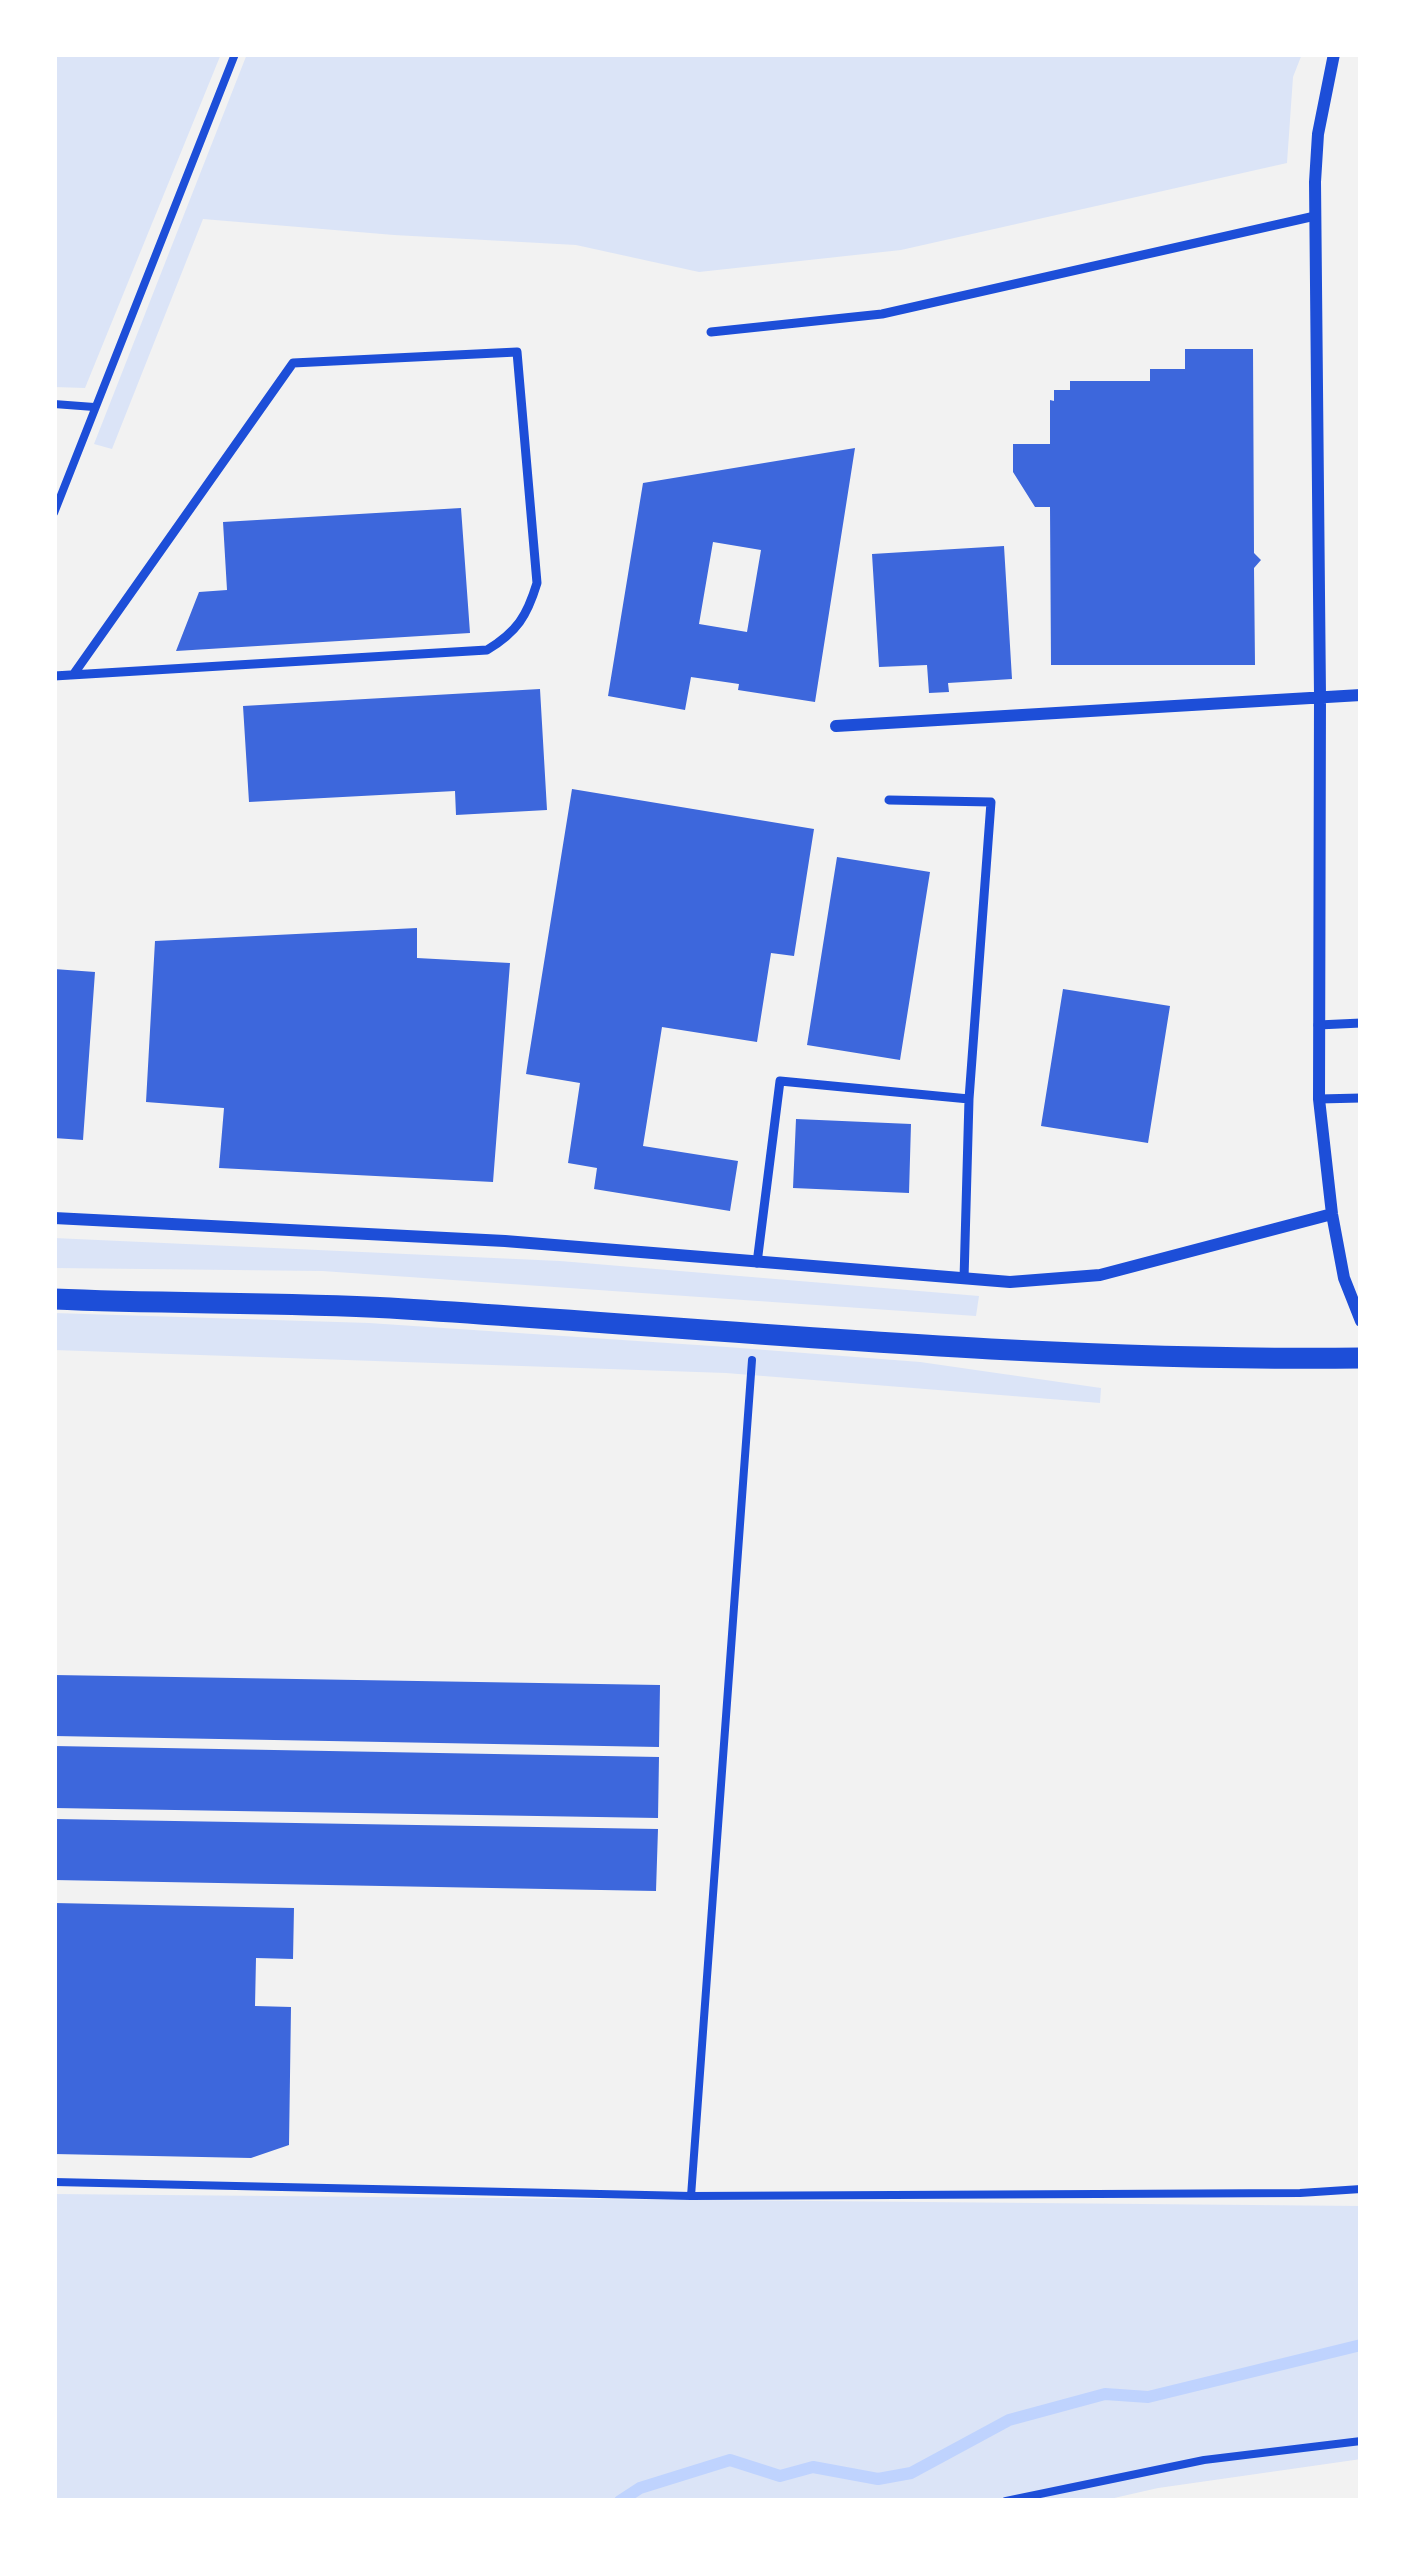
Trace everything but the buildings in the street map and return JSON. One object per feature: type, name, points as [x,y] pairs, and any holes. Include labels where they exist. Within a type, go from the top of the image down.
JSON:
[{"type":"street","points":[[1334,54],[1318,134],[1315,215],[1319,1099],[1331,1214],[1344,1278],[1361,1322]]},
{"type":"street","points":[[836,726],[1361,695]]},
{"type":"street","points":[[54,1218],[505,1241],[1010,1282],[1100,1275],[1331,1214]]},
{"type":"street","points":[[54,1299],[387,1308],[974,1351],[1243,1360],[1361,1358]]},
{"type":"lane","points":[[710,332],[881,314],[1315,215]]},
{"type":"lane","points":[[54,676],[73,675],[487,650],[512,635],[528,615],[537,583],[518,352],[293,363],[73,675]]},
{"type":"lane","points":[[890,800],[992,802],[969,1099],[964,1279]]},
{"type":"lane","points":[[1318,1025],[1361,1023]]},
{"type":"lane","points":[[757,1263],[779,1081],[969,1099]]},
{"type":"lane","points":[[1319,1099],[1361,1098]]},
{"type":"path","points":[[54,513],[235,54]]},
{"type":"path","points":[[54,404],[94,407]]},
{"type":"path","points":[[691,2196],[754,1335]]},
{"type":"path","points":[[54,2182],[691,2196],[1361,2189]]},
{"type":"path","points":[[1006,2501],[1204,2460],[1361,2441]]},
{"type":"shaded area","points":[[54,54],[221,54],[85,388],[54,387]]},
{"type":"shaded area","points":[[247,54],[1302,54],[1293,77],[1287,163],[901,250],[699,272],[576,245],[203,219],[112,449],[94,444]]},
{"type":"shaded area","points":[[54,1238],[560,1261],[979,1296],[976,1316],[322,1271],[54,1268]]},
{"type":"shaded area","points":[[54,1313],[369,1323],[920,1362],[1101,1388],[1100,1403],[726,1373],[54,1350]]},
{"type":"shaded area","points":[[54,2194],[1361,2206],[1361,2459],[1158,2488],[1101,2501],[54,2501]]},
{"type":"waterway","points":[[620,2501],[640,2488],[730,2460],[780,2476],[813,2467],[878,2479],[911,2473],[1009,2420],[1105,2394],[1148,2397],[1361,2345]]}]
